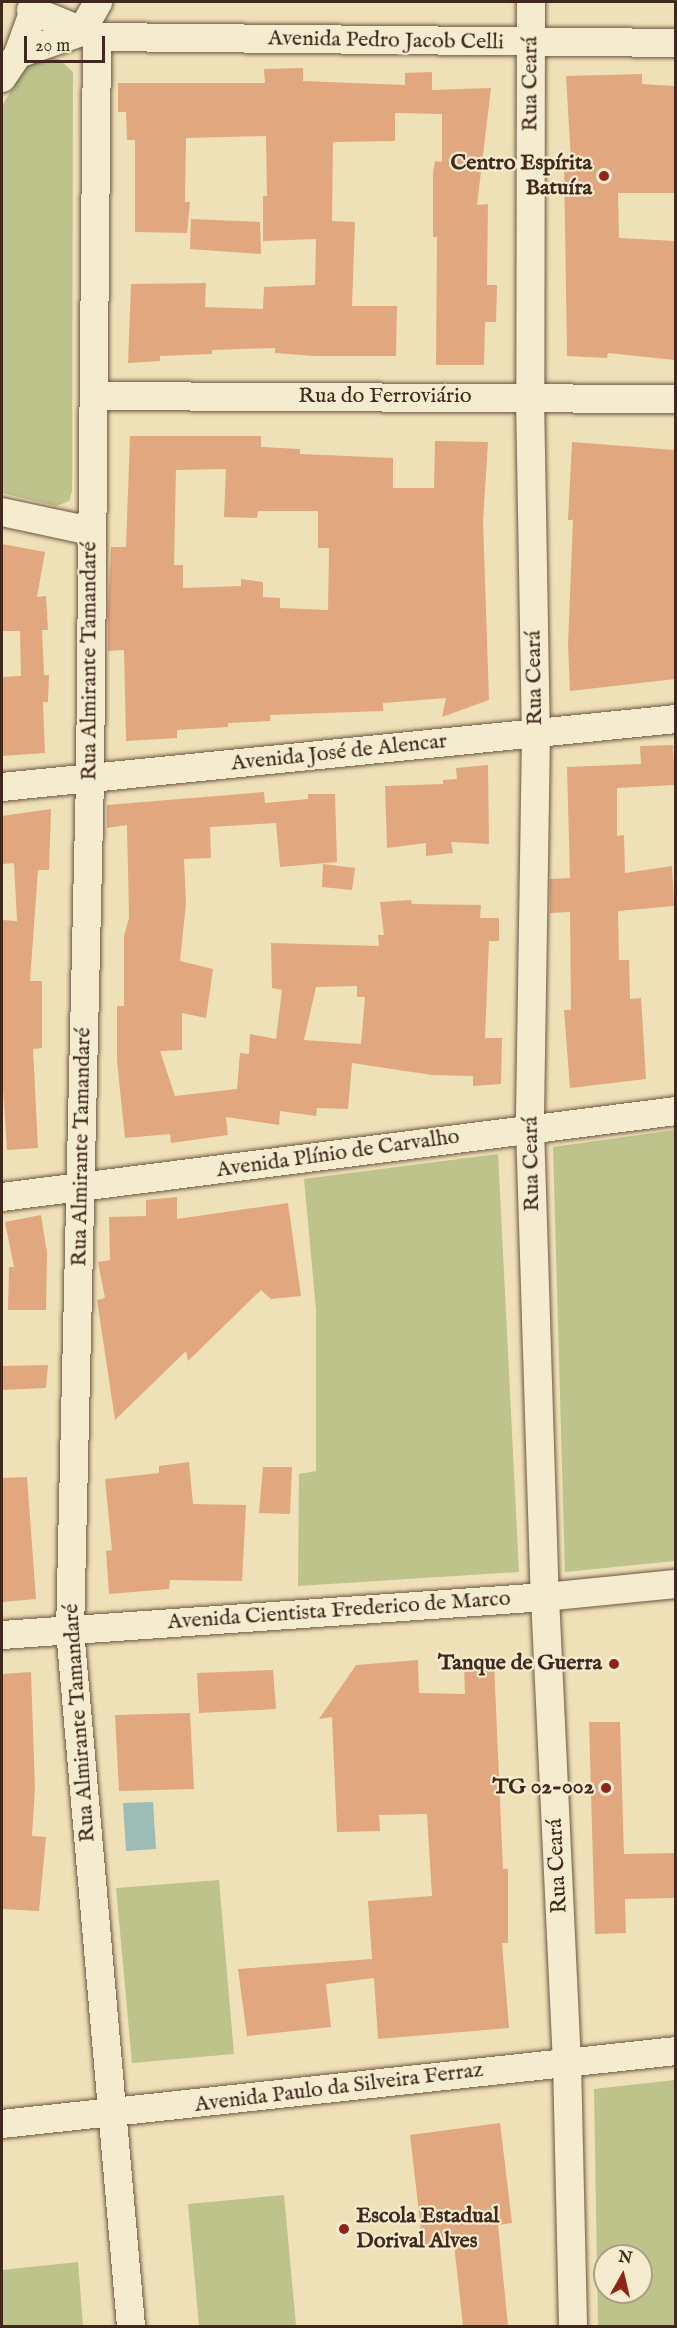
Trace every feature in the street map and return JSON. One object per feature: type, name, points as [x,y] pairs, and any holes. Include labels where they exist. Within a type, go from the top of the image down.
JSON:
[{"type":"street","points":[[89,34],[98,2]]},
{"type":"street","name":"Rua Ceará","points":[[531,2],[530,397],[536,734],[530,1128],[545,1597],[567,2061],[573,2326]]},
{"type":"street","points":[[2,78],[18,54],[34,6],[89,34]]},
{"type":"street","points":[[18,54],[89,34]]},
{"type":"street","name":"Avenida Pedro Jacob Celli","points":[[89,34],[531,43],[675,43]]},
{"type":"street","name":"Rua Almirante Tamandaré","points":[[89,34],[94,396],[90,778],[70,1630],[131,2326]]},
{"type":"street","name":"Rua do Ferroviário","points":[[94,396],[675,399]]},
{"type":"street","points":[[2,512],[91,531]]},
{"type":"street","name":"Avenida José de Alencar","points":[[2,787],[675,719]]},
{"type":"street","name":"Avenida Plínio de Carvalho","points":[[2,1197],[675,1111]]},
{"type":"street","name":"Avenida Cientista Frederico de Marco","points":[[2,1635],[545,1597],[675,1584]]},
{"type":"street","name":"Avenida Paulo da Silveira Ferraz","points":[[2,2124],[111,2115],[567,2061],[675,2051]]},
{"type":"green space","points":[[49,57],[59,59],[73,72],[72,491],[69,501],[56,506],[2,493],[2,106],[24,69],[31,62]]},
{"type":"green space","points":[[675,1130],[675,1561],[565,1572],[553,1147]]},
{"type":"green space","points":[[498,1154],[519,1572],[298,1586],[299,1474],[316,1471],[316,1310],[304,1179]]},
{"type":"green space","points":[[219,1880],[234,2054],[132,2063],[116,1888]]},
{"type":"green space","points":[[675,2080],[675,2326],[598,2326],[598,2304],[653,2304],[653,2244],[597,2244],[594,2089]]},
{"type":"green space","points":[[284,2195],[296,2325],[199,2326],[188,2204]]},
{"type":"green space","points":[[78,2262],[83,2326],[2,2326],[2,2270]]},
{"type":"water","points":[[153,1802],[156,1849],[126,1851],[123,1803]]},
{"type":"building","points":[[303,68],[303,81],[405,85],[405,73],[432,72],[432,90],[491,88],[477,205],[488,204],[487,285],[497,285],[496,322],[485,322],[484,365],[436,365],[437,237],[433,237],[433,173],[435,161],[442,162],[442,114],[395,113],[395,141],[333,142],[332,221],[355,222],[352,306],[397,306],[396,356],[314,356],[275,353],[275,348],[212,350],[212,354],[160,356],[160,361],[128,363],[131,284],[206,283],[205,307],[263,309],[264,287],[315,285],[316,239],[263,241],[263,196],[267,196],[266,136],[186,138],[185,202],[190,202],[187,233],[135,232],[135,140],[127,140],[126,112],[118,112],[118,83],[265,83],[264,69]]},
{"type":"building","points":[[642,74],[642,84],[675,86],[675,193],[618,193],[619,238],[675,241],[675,360],[608,353],[607,358],[567,356],[564,160],[571,160],[566,76]]},
{"type":"building","points":[[191,219],[260,222],[261,254],[190,249]]},
{"type":"building","points":[[130,436],[261,436],[261,447],[300,449],[300,454],[393,458],[393,488],[434,488],[435,441],[488,442],[483,521],[489,700],[442,717],[446,698],[383,703],[383,711],[270,715],[270,721],[228,723],[228,727],[177,730],[177,738],[126,741],[124,650],[108,651],[108,609],[111,547],[126,547]],"holes":[[[226,469],[224,517],[257,518],[258,511],[318,511],[318,548],[329,548],[328,610],[280,608],[280,598],[263,597],[263,582],[241,579],[241,586],[183,588],[183,565],[174,565],[176,470]]]},
{"type":"building","points":[[572,442],[675,450],[675,679],[570,691],[568,645],[573,520],[568,520]]},
{"type":"building","points":[[2,544],[45,552],[37,597],[46,596],[48,630],[42,630],[44,675],[49,675],[48,702],[43,702],[45,753],[2,756],[3,677],[21,676],[20,631],[2,631]]},
{"type":"building","points":[[673,745],[675,785],[617,788],[617,836],[624,835],[625,873],[672,866],[674,906],[618,911],[619,960],[629,960],[630,999],[641,998],[646,1079],[570,1088],[564,1010],[571,1010],[570,912],[550,913],[550,879],[570,878],[567,767],[641,764],[640,746]]},
{"type":"building","points":[[488,765],[489,844],[451,842],[453,853],[426,856],[426,843],[387,848],[385,786],[443,784],[443,780],[457,779],[456,768]]},
{"type":"building","points":[[264,792],[265,803],[308,799],[308,794],[335,794],[337,862],[280,867],[276,823],[210,827],[211,858],[184,859],[186,904],[180,961],[213,969],[206,1018],[182,1013],[182,1050],[160,1051],[175,1096],[237,1089],[240,1053],[249,1054],[250,1034],[276,1039],[282,990],[272,988],[271,943],[379,946],[378,935],[384,935],[380,902],[411,900],[412,904],[481,905],[480,918],[499,918],[499,941],[489,941],[485,1038],[502,1038],[501,1084],[473,1086],[473,1076],[432,1075],[352,1063],[348,1109],[317,1108],[316,1116],[280,1111],[279,1125],[226,1117],[228,1135],[171,1143],[170,1134],[125,1138],[117,1061],[117,1006],[124,1006],[124,936],[129,918],[127,825],[107,828],[107,805]],"holes":[[[357,986],[357,997],[365,997],[361,1044],[304,1040],[316,987]]]},
{"type":"building","points":[[51,809],[49,870],[38,870],[30,981],[42,981],[42,1048],[33,1049],[38,1148],[7,1150],[2,1074],[2,920],[17,921],[14,863],[2,864],[2,816]]},
{"type":"building","points":[[323,864],[355,868],[352,890],[322,887]]},
{"type":"building","points":[[177,1197],[177,1219],[288,1203],[301,1296],[271,1299],[261,1290],[188,1361],[186,1351],[115,1420],[97,1300],[105,1298],[98,1262],[110,1260],[109,1217],[146,1216],[146,1200]]},
{"type":"building","points":[[41,1215],[47,1253],[46,1310],[8,1310],[9,1267],[14,1267],[5,1222]]},
{"type":"building","points":[[48,1365],[46,1388],[2,1390],[2,1366]]},
{"type":"building","points":[[189,1462],[193,1504],[246,1505],[242,1581],[170,1580],[169,1589],[109,1594],[106,1551],[112,1550],[105,1479],[159,1473],[159,1466]]},
{"type":"building","points":[[263,1467],[292,1467],[290,1514],[259,1513]]},
{"type":"building","points":[[27,1477],[36,1599],[2,1602],[2,1478]]},
{"type":"building","points":[[418,1660],[419,1693],[465,1694],[464,1664],[494,1663],[503,1869],[508,1869],[508,1943],[502,1943],[509,2028],[378,2039],[374,1978],[326,1984],[331,2027],[247,2036],[238,1969],[372,1959],[368,1901],[432,1896],[427,1814],[379,1815],[380,1831],[337,1832],[332,1717],[319,1719],[356,1665]]},
{"type":"building","points":[[273,1670],[276,1709],[199,1713],[197,1673]]},
{"type":"building","points":[[31,1672],[35,1788],[32,1836],[46,1837],[39,1911],[2,1909],[2,1674]]},
{"type":"building","points":[[190,1713],[194,1789],[119,1791],[115,1715]]},
{"type":"building","name":"TG 02-002","points":[[589,1722],[620,1722],[624,1854],[675,1853],[675,1898],[625,1899],[626,1933],[595,1934]]},
{"type":"building","points":[[500,2123],[512,2223],[498,2225],[508,2326],[463,2326],[454,2244],[423,2248],[410,2135]]},
{"type":"place","name":"Centro Espírita Batuíra","points":[[604,176]]},
{"type":"place","name":"Tanque de Guerra","points":[[614,1664]]},
{"type":"place","name":"TG 02-002","points":[[606,1788]]},
{"type":"place","name":"Escola Estadual Dorival Alves","points":[[344,2229]]}]
